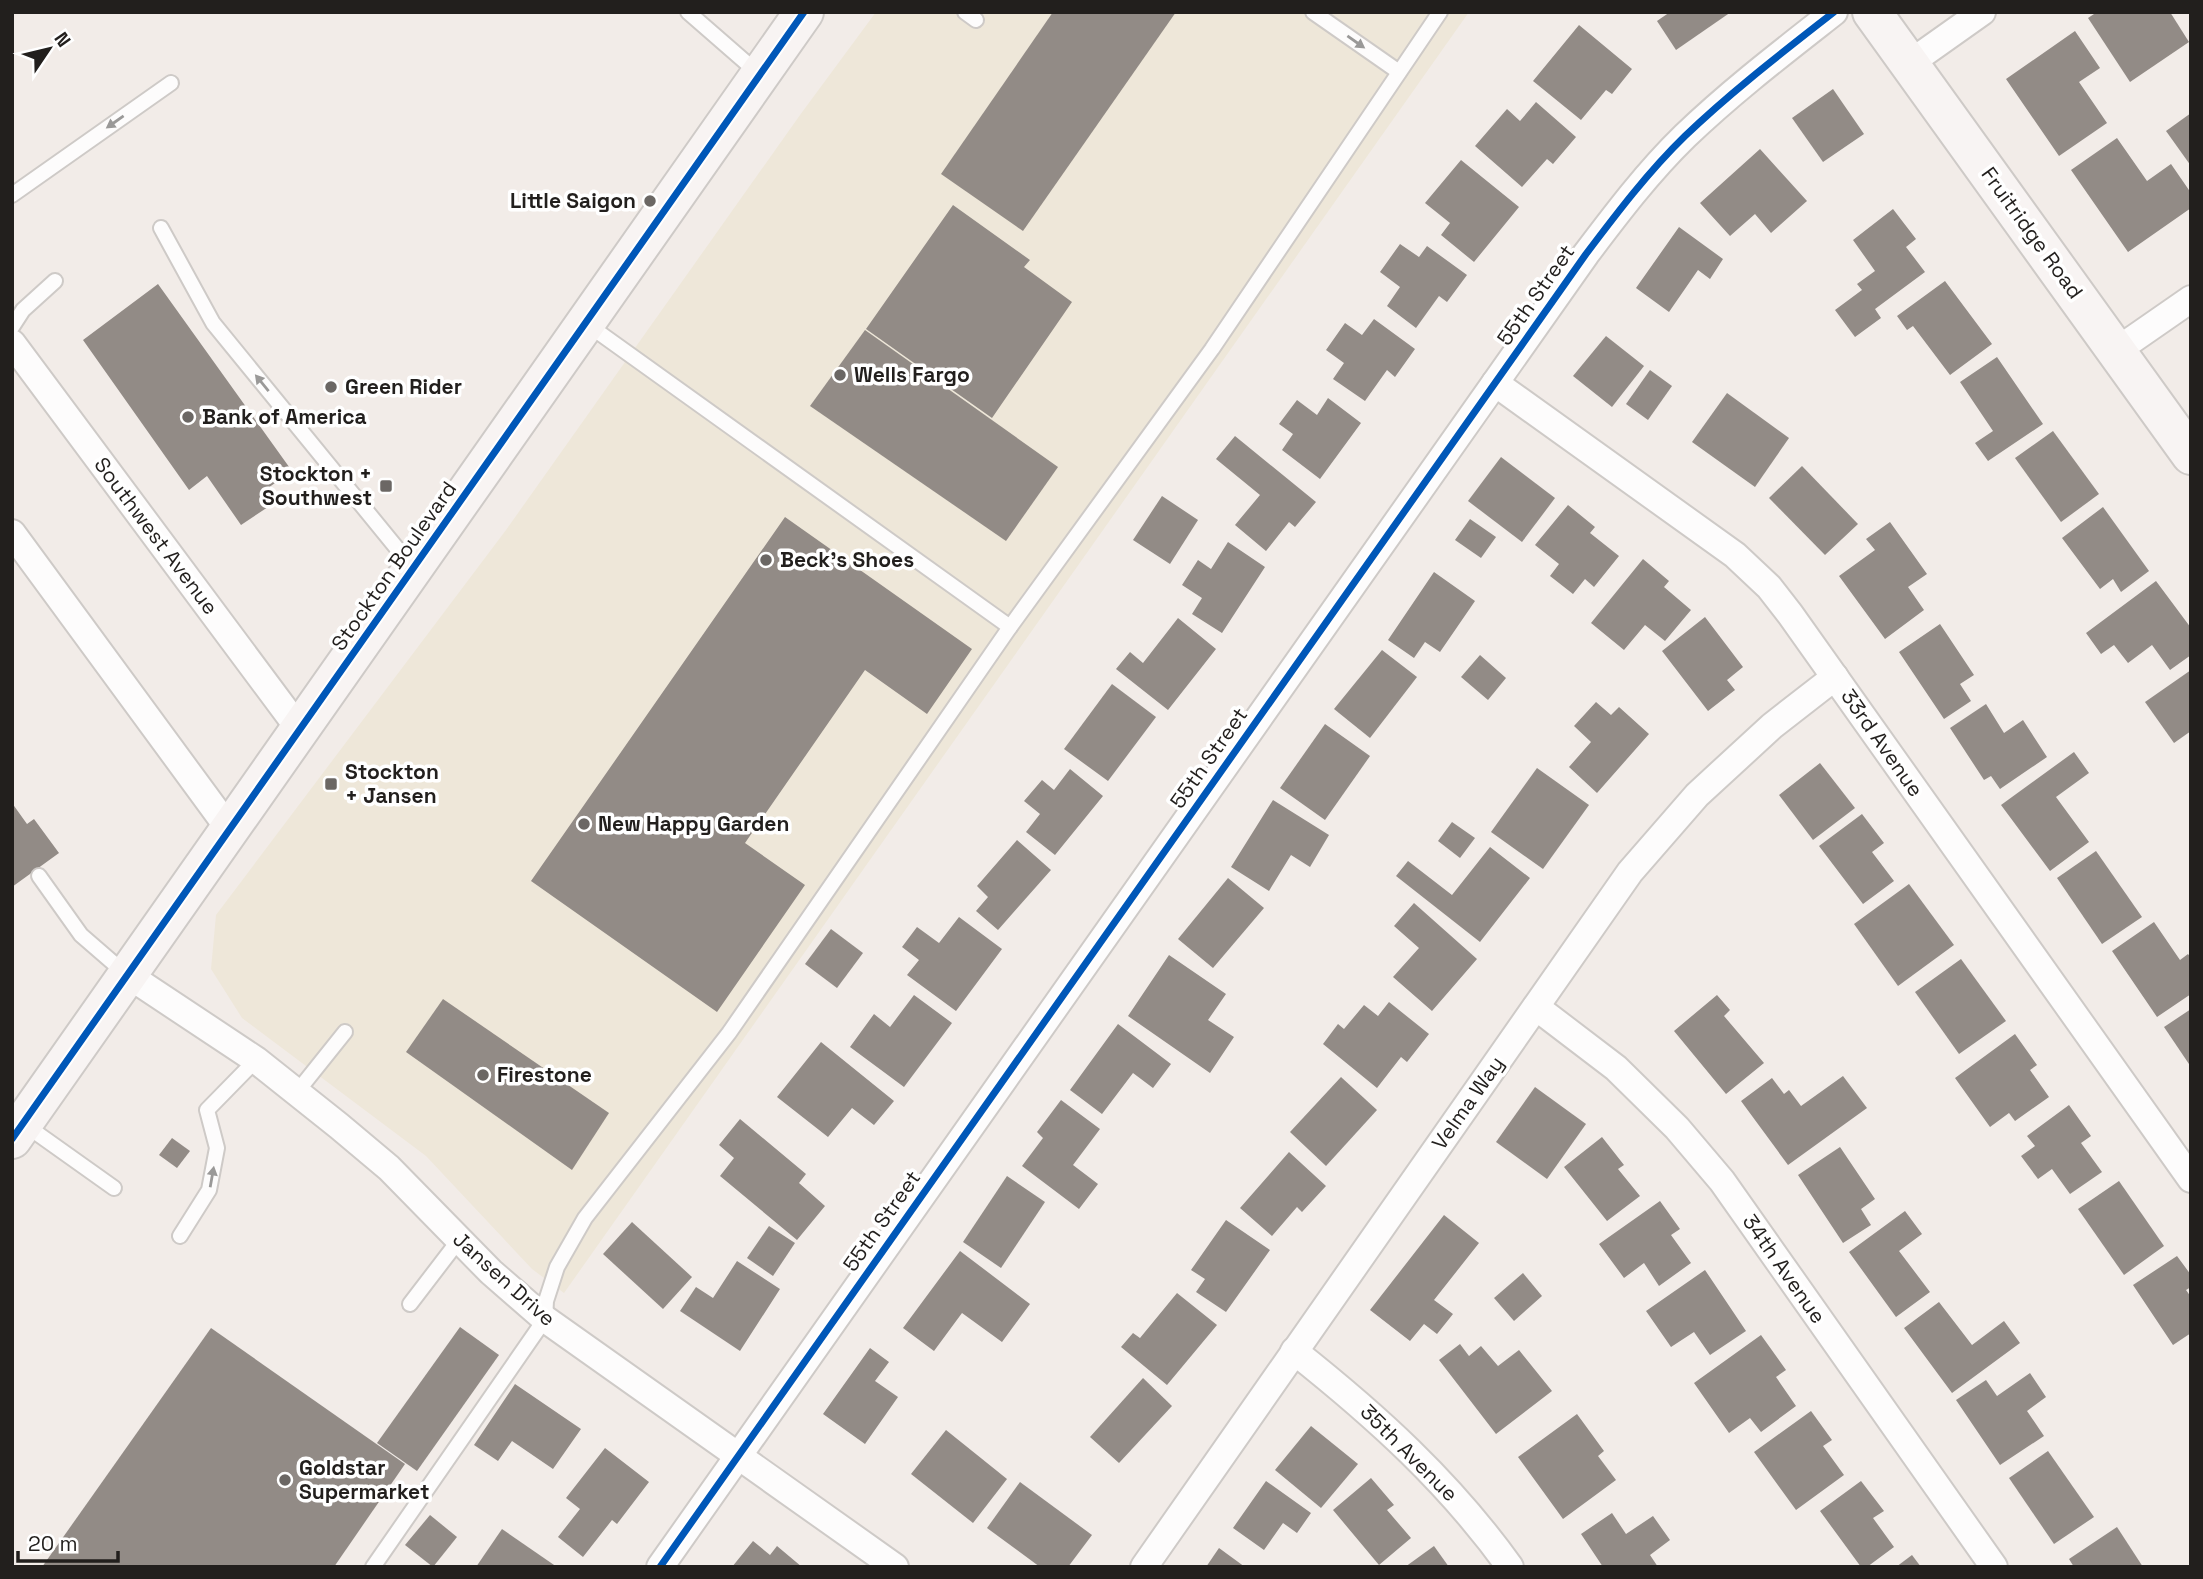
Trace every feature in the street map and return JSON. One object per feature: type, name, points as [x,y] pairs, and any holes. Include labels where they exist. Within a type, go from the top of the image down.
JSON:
[{"type":"main road","name":"Stockton Boulevard","points":[[18,1131],[804,12]]},
{"type":"main road","name":"Fruitridge Road","points":[[1872,12],[2191,455]]},
{"type":"street","name":"55th Street","points":[[660,1567],[1586,254],[1642,181],[1686,135],[1756,72],[1833,12]]},
{"type":"street","points":[[1910,62],[1982,12]]},
{"type":"street","points":[[2116,351],[2191,299]]},
{"type":"street","name":"Southwest Avenue","points":[[12,343],[300,730]]},
{"type":"street","name":"33rd Avenue","points":[[1495,383],[1735,555],[1769,587],[2191,1179]]},
{"type":"street","points":[[12,533],[230,830]]},
{"type":"street","name":"Velma Way","points":[[1144,1567],[1630,872],[1697,795],[1772,726],[1835,677]]},
{"type":"street","name":"Jansen Drive","points":[[128,975],[256,1060],[390,1168],[491,1272],[544,1319],[895,1567]]},
{"type":"street","name":"34th Avenue","points":[[1535,1007],[1615,1068],[1677,1128],[1722,1181],[1994,1567]]},
{"type":"street","name":"35th Avenue","points":[[1294,1351],[1364,1407],[1424,1463],[1486,1533],[1510,1567]]},
{"type":"lane","points":[[688,12],[761,75]]},
{"type":"lane","points":[[1313,12],[1399,72]]},
{"type":"lane","points":[[373,1567],[544,1319],[556,1267],[585,1218],[729,1033],[1010,627],[1212,349],[1440,12]]},
{"type":"lane","points":[[12,195],[171,83]]},
{"type":"lane","points":[[161,228],[213,323],[414,569]]},
{"type":"lane","points":[[12,327],[23,310],[55,281]]},
{"type":"lane","points":[[586,323],[1010,627]]},
{"type":"lane","points":[[39,876],[80,935],[128,975]]},
{"type":"lane","points":[[297,1092],[345,1032]]},
{"type":"lane","points":[[180,1236],[209,1190],[217,1148],[207,1110],[256,1060]]},
{"type":"lane","points":[[18,1131],[114,1188]]},
{"type":"lane","points":[[410,1304],[459,1240]]},
{"type":"shaded area","points":[[876,12],[1469,12],[564,1293],[532,1269],[426,1156],[242,1018],[211,969],[216,915],[506,530]]},
{"type":"building","points":[[1053,12],[1176,12],[1023,231],[941,174]]},
{"type":"building","points":[[1670,12],[1731,12],[1676,50],[1657,21]]},
{"type":"building","points":[[2097,12],[2170,12],[2189,42],[2130,82],[2088,18]]},
{"type":"building","points":[[1579,25],[1632,69],[1612,94],[1606,90],[1581,120],[1533,81]]},
{"type":"building","points":[[2075,31],[2100,68],[2079,82],[2107,123],[2059,156],[2006,79]]},
{"type":"building","points":[[1833,89],[1864,134],[1823,162],[1792,118]]},
{"type":"building","points":[[1536,102],[1576,137],[1553,164],[1547,159],[1522,187],[1475,146],[1507,109],[1520,121]]},
{"type":"building","points":[[2191,113],[2191,166],[2166,131]]},
{"type":"building","points":[[2117,138],[2147,181],[2171,164],[2191,193],[2191,208],[2128,252],[2071,170]]},
{"type":"building","points":[[1760,149],[1807,201],[1771,233],[1755,214],[1730,236],[1700,203]]},
{"type":"building","points":[[1461,160],[1519,207],[1474,262],[1441,235],[1450,223],[1425,203]]},
{"type":"building","points":[[953,205],[1030,260],[1024,267],[1072,302],[992,418],[866,329]]},
{"type":"building","points":[[1893,209],[1916,239],[1906,247],[1925,272],[1875,309],[1881,318],[1855,337],[1835,310],[1862,290],[1857,284],[1875,271],[1853,240]]},
{"type":"building","points":[[1679,227],[1723,259],[1710,279],[1698,270],[1669,312],[1636,288]]},
{"type":"building","points":[[1400,244],[1419,257],[1427,246],[1467,275],[1447,302],[1439,296],[1416,328],[1387,306],[1400,287],[1380,272]]},
{"type":"building","points":[[1945,281],[1992,344],[1950,375],[1913,326],[1907,330],[1897,316]]},
{"type":"building","points":[[158,284],[292,471],[268,488],[277,501],[241,525],[207,476],[189,490],[83,340]]},
{"type":"building","points":[[1374,319],[1415,349],[1395,377],[1387,370],[1365,401],[1333,379],[1344,363],[1326,350],[1345,323],[1362,335]]},
{"type":"building","points":[[865,330],[1058,467],[1006,541],[810,406]]},
{"type":"building","points":[[1606,336],[1644,366],[1612,407],[1573,376]]},
{"type":"building","points":[[1997,357],[2043,424],[1988,461],[1975,443],[1993,431],[1960,382]]},
{"type":"building","points":[[1650,370],[1672,386],[1648,420],[1626,404]]},
{"type":"building","points":[[1727,393],[1789,438],[1755,487],[1692,442]]},
{"type":"building","points":[[1328,398],[1361,423],[1320,479],[1282,450],[1293,434],[1279,424],[1297,400],[1317,415]]},
{"type":"building","points":[[2053,431],[2099,494],[2061,522],[2015,458]]},
{"type":"building","points":[[1235,436],[1316,502],[1295,527],[1289,522],[1266,551],[1235,525],[1260,495],[1216,459]]},
{"type":"building","points":[[1501,457],[1555,498],[1522,542],[1468,501]]},
{"type":"building","points":[[1802,466],[1858,524],[1825,555],[1769,498]]},
{"type":"building","points":[[1162,496],[1198,520],[1170,564],[1133,540]]},
{"type":"building","points":[[1568,505],[1595,527],[1590,533],[1619,556],[1594,587],[1585,579],[1573,594],[1550,576],[1559,564],[1535,545]]},
{"type":"building","points":[[2103,507],[2149,571],[2121,592],[2113,579],[2100,589],[2062,538]]},
{"type":"building","points":[[785,517],[972,649],[927,714],[865,670],[745,843],[805,885],[717,1012],[531,881]]},
{"type":"building","points":[[1470,519],[1496,537],[1481,558],[1455,540]]},
{"type":"building","points":[[1890,522],[1927,574],[1908,587],[1924,610],[1885,639],[1839,576],[1875,550],[1866,539]]},
{"type":"building","points":[[1228,542],[1265,567],[1222,633],[1192,614],[1202,598],[1182,585],[1198,560],[1211,569]]},
{"type":"building","points":[[1643,559],[1669,581],[1664,587],[1691,610],[1665,641],[1645,625],[1624,650],[1591,623]]},
{"type":"building","points":[[1434,572],[1475,601],[1440,652],[1425,642],[1414,658],[1388,640]]},
{"type":"building","points":[[2156,581],[2191,628],[2191,655],[2170,670],[2152,645],[2128,663],[2114,645],[2101,654],[2086,633]]},
{"type":"building","points":[[1705,617],[1743,667],[1727,680],[1735,690],[1708,711],[1662,651]]},
{"type":"building","points":[[1178,618],[1216,649],[1168,710],[1116,669],[1130,652],[1143,663]]},
{"type":"building","points":[[1940,624],[1974,675],[1960,684],[1971,701],[1944,719],[1899,652]]},
{"type":"building","points":[[1382,650],[1417,677],[1370,738],[1334,709]]},
{"type":"building","points":[[1480,655],[1506,678],[1488,700],[1461,677]]},
{"type":"building","points":[[2191,670],[2191,731],[2174,743],[2145,702]]},
{"type":"building","points":[[1112,684],[1156,717],[1108,781],[1064,749]]},
{"type":"building","points":[[1596,702],[1611,715],[1619,707],[1649,734],[1597,793],[1569,767],[1591,742],[1574,726]]},
{"type":"building","points":[[1986,704],[2004,733],[2023,720],[2047,757],[2000,789],[1991,776],[1984,780],[1950,728]]},
{"type":"building","points":[[1325,724],[1370,756],[1325,820],[1280,788]]},
{"type":"building","points":[[2074,752],[2089,773],[2056,797],[2089,842],[2050,871],[2001,805]]},
{"type":"building","points":[[1820,763],[1855,808],[1813,840],[1779,795]]},
{"type":"building","points":[[1537,768],[1589,805],[1543,869],[1491,832]]},
{"type":"building","points":[[1070,769],[1103,796],[1055,855],[1026,832],[1040,814],[1024,801],[1042,780],[1054,790]]},
{"type":"building","points":[[1273,800],[1329,835],[1310,867],[1291,855],[1269,891],[1231,867]]},
{"type":"building","points":[[12,803],[27,824],[34,819],[59,853],[12,887]]},
{"type":"building","points":[[1862,814],[1884,843],[1872,852],[1894,881],[1863,904],[1819,846]]},
{"type":"building","points":[[1452,822],[1475,838],[1460,858],[1438,841]]},
{"type":"building","points":[[1017,840],[1051,870],[998,930],[976,911],[988,897],[977,886]]},
{"type":"building","points":[[1490,847],[1530,878],[1480,942],[1396,876],[1408,861],[1452,895]]},
{"type":"building","points":[[2096,851],[2142,917],[2102,944],[2057,878]]},
{"type":"building","points":[[1228,878],[1264,908],[1213,968],[1178,939]]},
{"type":"building","points":[[1909,884],[1954,945],[1898,986],[1854,924]]},
{"type":"building","points":[[1414,903],[1477,959],[1432,1011],[1393,977],[1419,948],[1394,926]]},
{"type":"building","points":[[959,917],[1002,949],[956,1011],[907,975],[919,960],[902,947],[917,927],[939,943]]},
{"type":"building","points":[[2154,922],[2180,960],[2188,954],[2191,958],[2191,994],[2157,1017],[2112,951]]},
{"type":"building","points":[[831,929],[863,953],[837,988],[805,964]]},
{"type":"building","points":[[1169,955],[1226,994],[1208,1020],[1234,1037],[1210,1073],[1128,1016]]},
{"type":"building","points":[[1961,959],[2006,1021],[1959,1054],[1915,992]]},
{"type":"building","points":[[914,995],[952,1023],[904,1087],[850,1047],[874,1014],[890,1027]]},
{"type":"building","points":[[1717,995],[1730,1010],[1724,1016],[1764,1063],[1726,1094],[1674,1031]]},
{"type":"building","points":[[443,999],[609,1113],[572,1170],[406,1052]]},
{"type":"building","points":[[1389,1002],[1429,1034],[1407,1062],[1401,1057],[1377,1088],[1323,1044],[1338,1024],[1344,1029],[1364,1005],[1378,1016]]},
{"type":"building","points":[[2191,1009],[2191,1067],[2164,1027]]},
{"type":"building","points":[[1118,1024],[1171,1064],[1153,1088],[1133,1073],[1102,1114],[1070,1090]]},
{"type":"building","points":[[2015,1034],[2037,1065],[2030,1070],[2049,1097],[2015,1121],[2009,1113],[1990,1127],[1955,1078]]},
{"type":"building","points":[[821,1042],[894,1101],[874,1125],[852,1108],[828,1137],[777,1097]]},
{"type":"building","points":[[1843,1076],[1867,1108],[1788,1165],[1741,1101],[1772,1078],[1784,1094],[1789,1090],[1801,1106]]},
{"type":"building","points":[[1341,1077],[1377,1110],[1326,1166],[1290,1132]]},
{"type":"building","points":[[1535,1087],[1586,1124],[1547,1179],[1496,1142]]},
{"type":"building","points":[[1061,1100],[1100,1129],[1073,1165],[1098,1184],[1079,1209],[1022,1166],[1043,1138],[1037,1132]]},
{"type":"building","points":[[2069,1105],[2091,1136],[2081,1143],[2102,1172],[2070,1194],[2052,1169],[2038,1179],[2021,1156],[2035,1146],[2027,1136]]},
{"type":"building","points":[[740,1119],[806,1174],[799,1183],[825,1206],[797,1240],[720,1176],[734,1158],[719,1145]]},
{"type":"building","points":[[1602,1137],[1624,1165],[1618,1169],[1640,1196],[1607,1221],[1564,1167]]},
{"type":"building","points":[[172,1138],[190,1151],[177,1168],[159,1155]]},
{"type":"building","points":[[1840,1147],[1875,1199],[1861,1209],[1871,1225],[1843,1243],[1798,1175]]},
{"type":"building","points":[[1289,1152],[1326,1186],[1302,1212],[1297,1207],[1272,1236],[1240,1208]]},
{"type":"building","points":[[1007,1176],[1045,1202],[1001,1268],[963,1242]]},
{"type":"building","points":[[2119,1181],[2164,1246],[2124,1275],[2078,1209]]},
{"type":"building","points":[[1660,1201],[1680,1229],[1671,1235],[1691,1263],[1659,1286],[1644,1263],[1624,1278],[1599,1244]]},
{"type":"building","points":[[1905,1211],[1922,1234],[1899,1251],[1930,1292],[1896,1317],[1849,1252]]},
{"type":"building","points":[[1444,1215],[1479,1243],[1434,1300],[1453,1314],[1437,1334],[1424,1324],[1410,1341],[1370,1310]]},
{"type":"building","points":[[1226,1220],[1270,1250],[1226,1312],[1196,1292],[1205,1279],[1191,1270]]},
{"type":"building","points":[[632,1222],[692,1277],[663,1309],[603,1254]]},
{"type":"building","points":[[769,1226],[795,1243],[773,1276],[747,1258]]},
{"type":"building","points":[[960,1251],[1030,1304],[1002,1342],[962,1313],[934,1351],[903,1328]]},
{"type":"building","points":[[2177,1256],[2191,1275],[2191,1287],[2186,1290],[2191,1297],[2191,1333],[2173,1345],[2133,1285]]},
{"type":"building","points":[[737,1261],[780,1289],[740,1351],[680,1311],[696,1287],[713,1298]]},
{"type":"building","points":[[1705,1270],[1746,1331],[1710,1355],[1694,1332],[1671,1347],[1646,1311]]},
{"type":"building","points":[[1523,1273],[1542,1296],[1514,1321],[1494,1298]]},
{"type":"building","points":[[1177,1293],[1217,1325],[1167,1385],[1121,1347],[1133,1333],[1140,1338]]},
{"type":"building","points":[[1939,1302],[1972,1345],[2004,1321],[2020,1343],[1952,1393],[1904,1328]]},
{"type":"building","points":[[460,1327],[499,1355],[417,1471],[377,1443]]},
{"type":"building","points":[[211,1328],[405,1464],[334,1567],[42,1567]]},
{"type":"building","points":[[1761,1335],[1786,1370],[1776,1377],[1796,1406],[1761,1432],[1750,1418],[1729,1433],[1694,1383]]},
{"type":"building","points":[[1460,1344],[1469,1356],[1481,1346],[1498,1366],[1519,1350],[1552,1391],[1496,1434],[1439,1360]]},
{"type":"building","points":[[870,1348],[889,1362],[875,1381],[898,1397],[865,1444],[823,1414]]},
{"type":"building","points":[[2030,1373],[2046,1397],[2027,1411],[2044,1436],[2000,1465],[1956,1400],[1986,1380],[1997,1396]]},
{"type":"building","points":[[1143,1378],[1172,1406],[1119,1463],[1090,1437]]},
{"type":"building","points":[[515,1384],[581,1429],[553,1469],[512,1441],[498,1461],[474,1445]]},
{"type":"building","points":[[1811,1411],[1832,1440],[1823,1446],[1844,1475],[1796,1510],[1754,1452]]},
{"type":"building","points":[[1577,1414],[1604,1451],[1598,1456],[1616,1480],[1563,1519],[1518,1457]]},
{"type":"building","points":[[1311,1426],[1358,1464],[1321,1508],[1275,1470]]},
{"type":"building","points":[[946,1430],[1007,1479],[973,1523],[911,1474]]},
{"type":"building","points":[[605,1448],[649,1482],[617,1524],[612,1520],[583,1557],[558,1537],[580,1509],[566,1498]]},
{"type":"building","points":[[2048,1451],[2094,1517],[2054,1544],[2009,1478]]},
{"type":"building","points":[[1371,1478],[1394,1505],[1387,1510],[1411,1538],[1379,1565],[1333,1510]]},
{"type":"building","points":[[1266,1481],[1311,1513],[1297,1533],[1283,1523],[1264,1550],[1233,1528]]},
{"type":"building","points":[[1861,1481],[1884,1511],[1873,1518],[1894,1547],[1867,1567],[1861,1567],[1820,1511]]},
{"type":"building","points":[[1020,1482],[1092,1535],[1068,1567],[1040,1567],[987,1528]]},
{"type":"building","points":[[1612,1513],[1626,1534],[1653,1516],[1670,1540],[1650,1555],[1658,1567],[1603,1567],[1581,1534]]},
{"type":"building","points":[[430,1515],[457,1537],[433,1567],[405,1545]]},
{"type":"building","points":[[2117,1527],[2143,1567],[2074,1567],[2069,1559]]},
{"type":"building","points":[[502,1529],[557,1567],[476,1567]]},
{"type":"building","points":[[753,1541],[770,1555],[777,1546],[802,1567],[732,1567]]},
{"type":"building","points":[[1434,1546],[1449,1567],[1405,1567]]},
{"type":"building","points":[[1219,1548],[1245,1567],[1206,1567]]},
{"type":"building","points":[[1912,1555],[1921,1567],[1896,1567]]},
{"type":"cycle path","points":[[12,1139],[804,12]]},
{"type":"cycle path","points":[[660,1567],[1586,254],[1646,178],[1685,136],[1739,88],[1834,12]]},
{"type":"place","name":"Little Saigon","points":[[650,201]]},
{"type":"place","name":"Wells Fargo","points":[[840,375]]},
{"type":"place","name":"Green Rider","points":[[331,387]]},
{"type":"place","name":"Bank of America","points":[[188,417]]},
{"type":"place","name":"Stockton + Southwest","points":[[386,486]]},
{"type":"place","name":"Beck's Shoes","points":[[766,560]]},
{"type":"place","name":"Stockton + Jansen","points":[[331,784]]},
{"type":"place","name":"New Happy Garden","points":[[584,824]]},
{"type":"place","name":"Firestone","points":[[483,1075]]},
{"type":"place","name":"Goldstar Supermarket","points":[[285,1480]]}]
